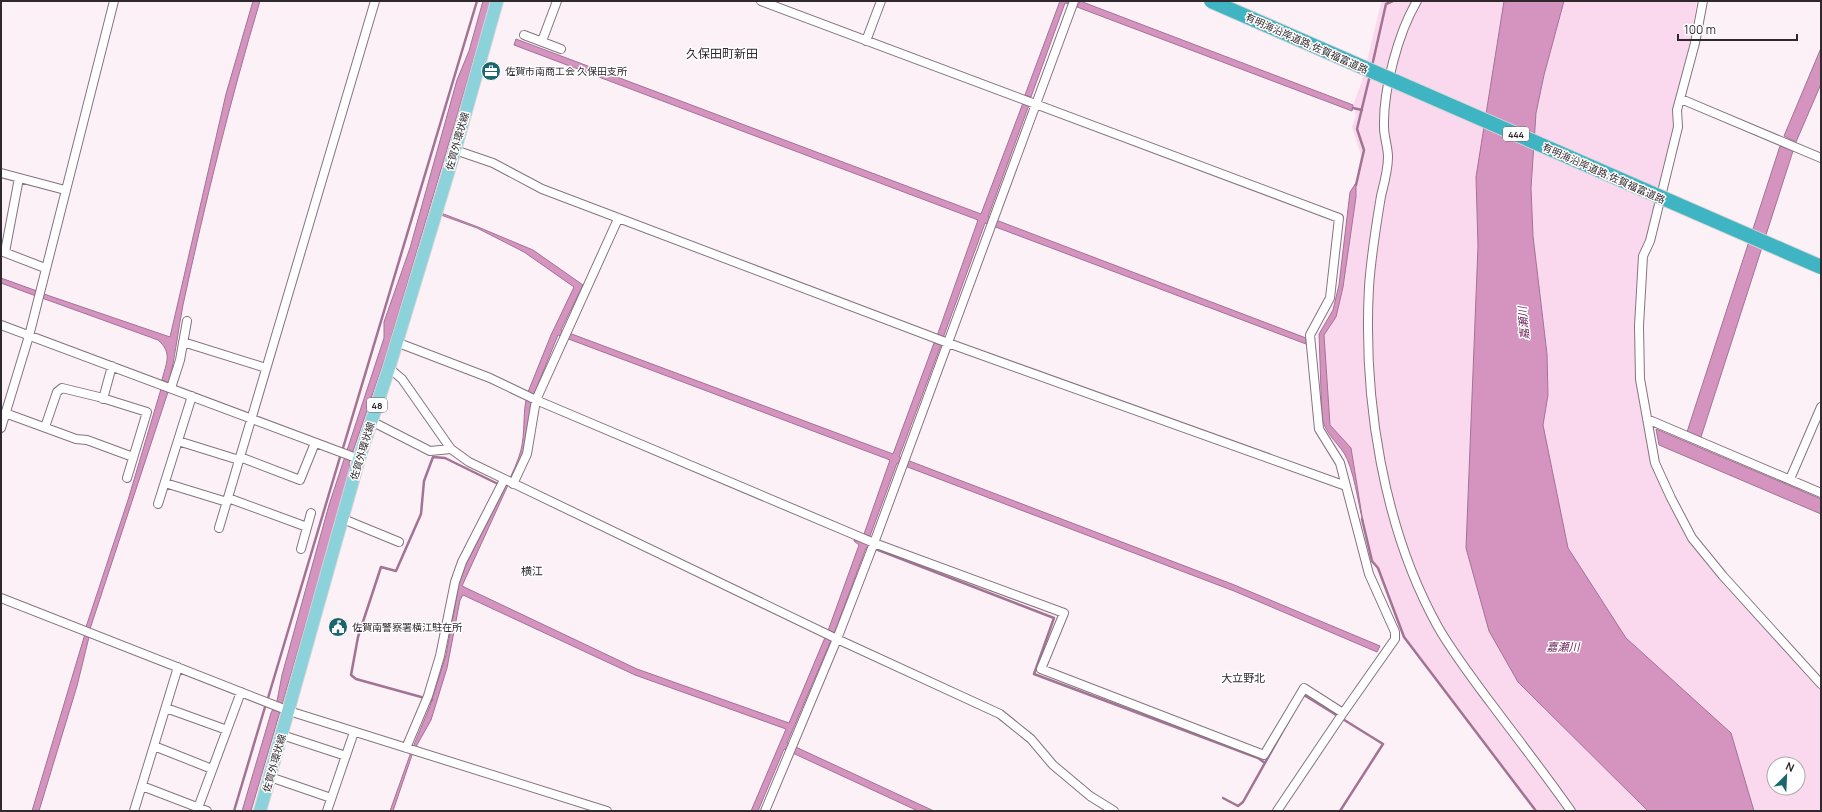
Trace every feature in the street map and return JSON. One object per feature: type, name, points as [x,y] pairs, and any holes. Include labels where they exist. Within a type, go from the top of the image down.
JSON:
[{"type":"highway","name":"有明海沿岸道路;佐賀福富道路","points":[[1211,1],[1821,268]]},
{"type":"main road","name":"佐賀外環状線","points":[[260,811],[343,519],[356,458],[371,421],[389,368],[455,150],[497,1]]},
{"type":"street","points":[[1,428],[29,336],[45,268],[114,1]]},
{"type":"street","points":[[219,528],[374,1]]},
{"type":"street","points":[[542,42],[557,1]]},
{"type":"street","points":[[761,1],[1339,218],[1330,298],[1310,335],[1319,429],[1340,463],[1370,574],[1395,632],[1395,639],[1277,811]]},
{"type":"street","points":[[866,41],[881,1]]},
{"type":"street","points":[[765,811],[837,639],[872,542],[904,462],[947,343],[995,218],[1035,103],[1074,1]]},
{"type":"street","points":[[1417,1],[1399,42],[1388,86],[1384,127],[1388,157],[1374,239],[1369,287],[1368,329],[1372,398],[1383,471],[1394,522],[1419,590],[1439,628],[1469,674],[1571,811]]},
{"type":"street","points":[[1703,1],[1695,43],[1677,110],[1678,127],[1650,240],[1643,256],[1639,326],[1640,379],[1656,463],[1671,498],[1692,538],[1723,576],[1821,684]]},
{"type":"street","points":[[524,35],[561,49]]},
{"type":"street","points":[[1681,99],[1821,158]]},
{"type":"street","points":[[455,150],[493,163],[542,189],[618,219],[947,343],[1346,486]]},
{"type":"street","points":[[1,173],[65,190]]},
{"type":"street","points":[[18,178],[3,251],[45,268]]},
{"type":"street","points":[[513,484],[527,454],[532,398],[563,339],[618,219]]},
{"type":"street","points":[[171,388],[180,360],[187,321]]},
{"type":"street","points":[[1,325],[356,458]]},
{"type":"street","points":[[183,342],[266,368]]},
{"type":"street","points":[[396,342],[490,378],[532,398],[861,538],[1064,613],[1041,669],[1264,755],[1304,688],[1341,716]]},
{"type":"street","points":[[103,399],[112,366]]},
{"type":"street","points":[[389,368],[402,379],[451,449],[468,462],[502,483],[513,484],[837,639],[1000,714],[1031,739],[1052,765],[1090,796],[1114,811]]},
{"type":"street","points":[[45,427],[56,392],[62,388],[147,412],[127,478]]},
{"type":"street","points":[[158,504],[192,396]]},
{"type":"street","points":[[1790,480],[1821,407]]},
{"type":"street","points":[[6,413],[76,439],[87,440],[134,457]]},
{"type":"street","points":[[1647,419],[1821,493]]},
{"type":"street","points":[[371,421],[430,451],[451,449]]},
{"type":"street","points":[[178,441],[240,459],[300,480],[315,443]]},
{"type":"street","points":[[165,483],[227,500],[307,527]]},
{"type":"street","points":[[410,749],[440,656],[455,582],[462,562],[502,483]]},
{"type":"street","points":[[301,549],[312,513]]},
{"type":"street","points":[[343,519],[399,542]]},
{"type":"street","points":[[1,598],[288,710],[607,811]]},
{"type":"street","points":[[134,811],[178,667]]},
{"type":"street","points":[[198,808],[241,692]]},
{"type":"street","points":[[166,708],[227,730]]},
{"type":"street","points":[[327,811],[354,732]]},
{"type":"street","points":[[282,735],[346,756]]},
{"type":"street","points":[[154,746],[212,769]]},
{"type":"street","points":[[270,777],[331,798]]},
{"type":"street","points":[[142,786],[207,811]]},
{"type":"shaded area","points":[[1384,1],[1504,1],[1476,177],[1478,246],[1518,682],[1628,790],[1653,811],[1536,811],[1404,637],[1378,568],[1372,561],[1363,522],[1351,448],[1330,425],[1324,335],[1336,317],[1343,287],[1356,197],[1356,183],[1361,155],[1352,127],[1356,115],[1353,105],[1362,81],[1381,3]]},
{"type":"shaded area","points":[[1564,1],[1697,1],[1690,43],[1673,111],[1674,125],[1648,237],[1641,257],[1635,324],[1636,381],[1651,463],[1668,504],[1706,564],[1821,690],[1821,811],[1705,811],[1572,672],[1543,425],[1548,395],[1547,354],[1533,236],[1531,188],[1536,113],[1544,75]]},
{"type":"water","points":[[253,1],[260,1],[238,76],[209,190],[183,305],[169,383],[162,380],[167,354],[166,349],[158,340],[42,298],[44,294],[170,337],[226,94]]},
{"type":"water","points":[[483,1],[491,1],[386,355],[349,463],[350,472],[251,811],[242,811],[271,713],[277,701],[282,675],[329,505],[384,338],[384,322],[410,248],[457,80],[469,51]]},
{"type":"water","points":[[1060,1],[1069,1],[1069,4],[1065,3],[1031,97],[1025,95]]},
{"type":"water","points":[[1080,1],[1353,105],[1352,111],[1077,7]]},
{"type":"water","name":"嘉瀬川","points":[[1504,1],[1564,1],[1544,75],[1536,113],[1531,188],[1533,236],[1547,354],[1548,395],[1543,425],[1568,548],[1626,638],[1731,733],[1754,811],[1648,811],[1518,682],[1489,631],[1466,548],[1478,246],[1476,177]]},
{"type":"water","points":[[516,39],[981,214],[1023,103],[1029,105],[988,217],[1306,338],[1306,344],[985,223],[943,338],[937,336],[978,220],[514,45]]},
{"type":"water","points":[[1821,48],[1821,84],[1796,142],[1784,136]]},
{"type":"water","points":[[1780,146],[1793,151],[1701,437],[1687,432]]},
{"type":"water","points":[[1356,183],[1356,197],[1343,287],[1336,317],[1324,335],[1330,425],[1351,448],[1363,522],[1353,477],[1347,460],[1344,453],[1324,425],[1322,419],[1319,334],[1333,310],[1339,285],[1350,192]]},
{"type":"water","points":[[441,213],[533,250],[583,285],[561,330],[893,454],[934,343],[941,345],[899,457],[1232,584],[1380,646],[1377,652],[1234,591],[897,463],[870,536],[864,534],[890,460],[558,335],[534,394],[531,395],[532,403],[524,450],[462,586],[637,669],[789,723],[829,628],[859,545],[854,540],[868,544],[869,546],[866,548],[835,631],[787,743],[934,811],[918,811],[784,749],[758,811],[751,811],[786,729],[635,675],[463,595],[460,600],[447,668],[431,720],[413,752],[393,811],[390,811],[411,752],[430,706],[446,655],[459,584],[465,566],[517,463],[522,444],[525,406],[526,400],[528,400],[528,392],[551,335],[574,287],[524,252],[477,228],[441,215]]},
{"type":"water","points":[[1,278],[37,291],[36,296],[1,283]]},
{"type":"water","points":[[161,389],[168,392],[90,629],[86,627],[128,500]]},
{"type":"water","points":[[1656,429],[1821,499],[1821,514],[1659,445]]},
{"type":"water","points":[[85,634],[89,637],[77,686],[39,811],[32,811]]},
{"type":"waterway","points":[[343,448],[477,1]]},
{"type":"waterway","points":[[1372,66],[1386,4],[1393,1]]},
{"type":"waterway","points":[[1356,185],[1364,150],[1357,129],[1370,75]]},
{"type":"waterway","points":[[1353,108],[1362,110]]},
{"type":"waterway","points":[[268,698],[340,457]]},
{"type":"waterway","points":[[432,700],[356,679],[351,675],[358,637],[381,567],[396,571],[421,514],[424,481],[433,457],[445,458],[500,485]]},
{"type":"waterway","points":[[1362,519],[1372,561],[1378,568],[1404,637],[1536,811]]},
{"type":"waterway","points":[[873,548],[1054,618],[1034,674],[1258,758],[1265,763]]},
{"type":"waterway","points":[[1303,697],[1304,695],[1383,744],[1340,811]]},
{"type":"waterway","points":[[234,811],[265,707]]},
{"type":"waterway","points":[[1223,798],[1238,806],[1243,802],[1293,713]]},
{"type":"place","name":"佐賀市南商工会 久保田支所","points":[[491,71]]},
{"type":"place","name":"佐賀南警察署横江駐在所","points":[[338,627]]},
{"type":"district","name":"久保田町新田","points":[[722,53]]},
{"type":"district","name":"横江","points":[[532,570]]},
{"type":"district","name":"大立野北","points":[[1243,677]]}]
